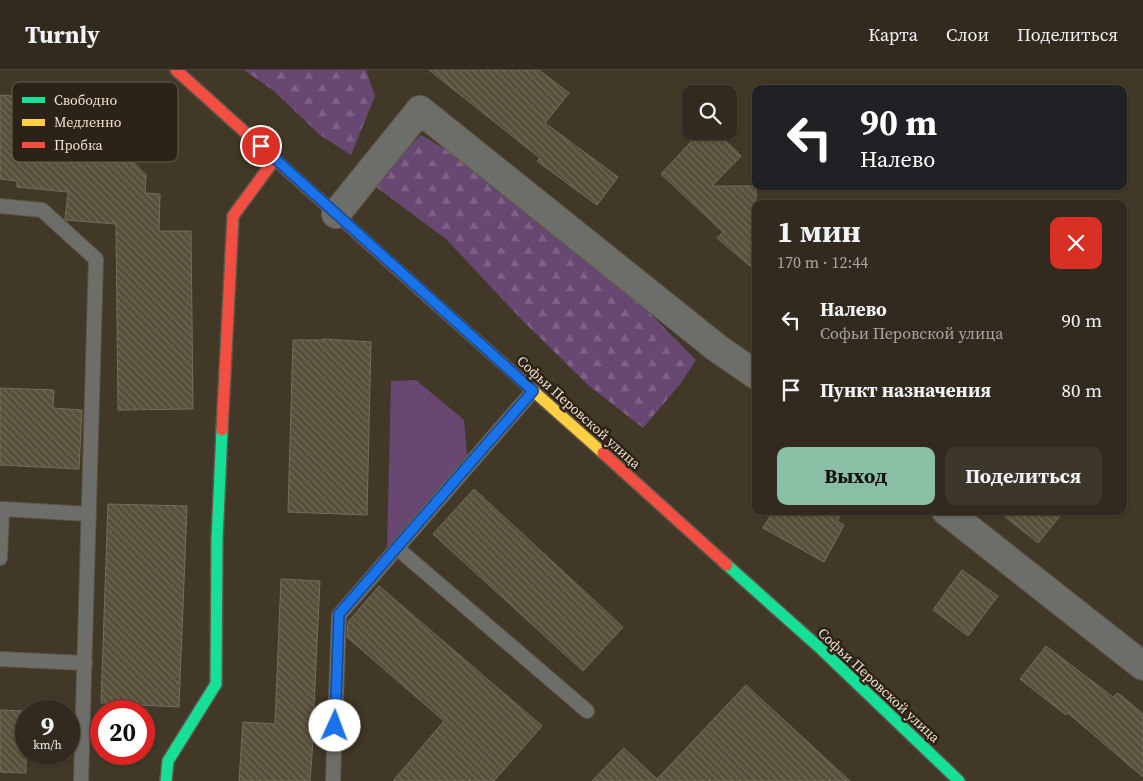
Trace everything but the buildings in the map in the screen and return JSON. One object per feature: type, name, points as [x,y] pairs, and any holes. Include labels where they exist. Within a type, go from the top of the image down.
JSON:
[{"type":"main road","name":"Софьи Перовской улица","points":[[176,70],[820,649],[959,781]]},
{"type":"main road","points":[[166,781],[168,761],[216,684],[217,540],[233,216],[276,159]]},
{"type":"street","points":[[336,214],[420,110],[710,342],[752,372]]},
{"type":"street","points":[[951,515],[1143,666]]},
{"type":"lane","points":[[0,206],[42,210],[96,259],[81,781]]},
{"type":"lane","points":[[334,781],[339,614],[533,391]]},
{"type":"lane","points":[[0,558],[2,509],[89,514]]},
{"type":"lane","points":[[397,548],[587,711]]},
{"type":"lane","points":[[0,659],[85,663]]},
{"type":"green space","points":[[244,70],[366,70],[375,96],[351,155],[320,135],[274,91]]},
{"type":"green space","points":[[421,135],[456,156],[629,292],[696,360],[681,383],[643,428],[587,384],[523,321],[446,239],[372,184]]},
{"type":"green space","points":[[416,380],[464,420],[467,455],[387,550],[391,381]]},
{"type":"traffic: fast","points":[[166,781],[168,761],[216,684],[217,540],[222,430]]},
{"type":"traffic: fast","points":[[727,565],[821,649],[959,781]]},
{"type":"traffic: slow","points":[[419,289],[603,453]]},
{"type":"traffic: jam","points":[[176,70],[419,289]]},
{"type":"traffic: jam","points":[[222,430],[233,216],[275,159]]},
{"type":"traffic: jam","points":[[603,453],[727,565]]},
{"type":"route","points":[[261,146],[533,391],[339,614],[335,726]]}]
